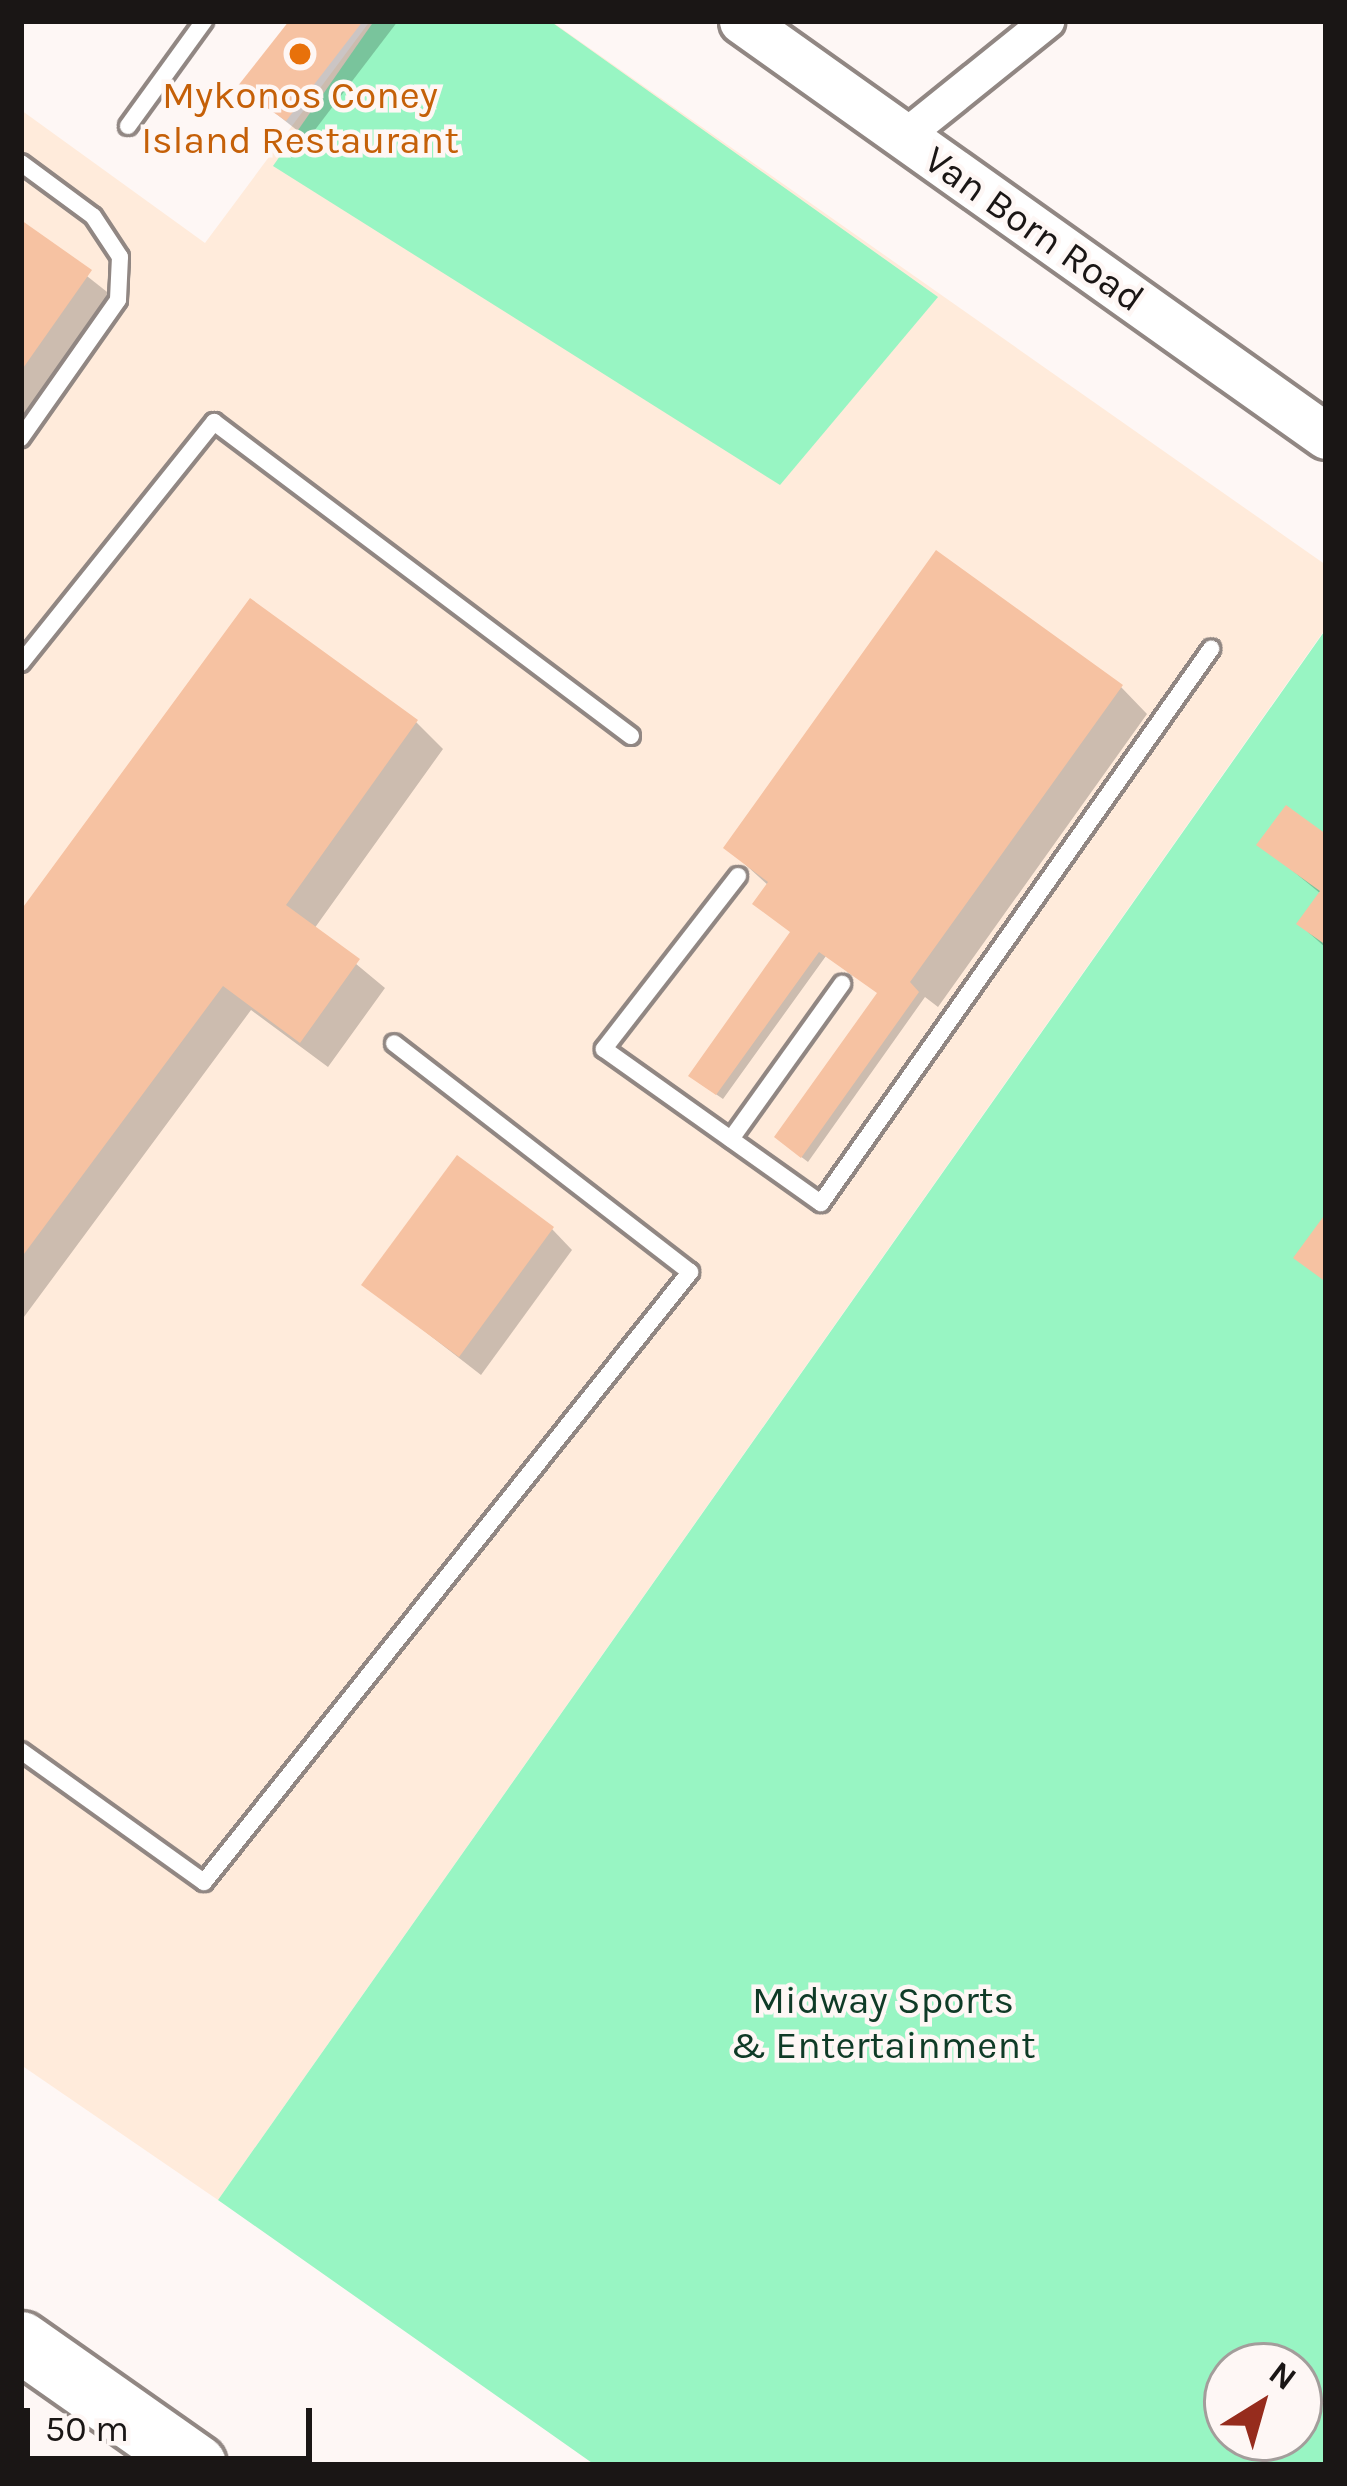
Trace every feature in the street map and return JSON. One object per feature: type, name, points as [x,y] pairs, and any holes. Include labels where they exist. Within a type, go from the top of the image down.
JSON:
[{"type":"highway","points":[[21,2342],[196,2465]]},
{"type":"main road","name":"Van Born Road","points":[[742,21],[1326,436]]},
{"type":"street","points":[[904,136],[1047,21]]},
{"type":"lane","points":[[128,126],[204,21]]},
{"type":"lane","points":[[21,163],[94,217],[120,257],[118,300],[21,438]]},
{"type":"lane","points":[[21,663],[214,422],[631,736]]},
{"type":"lane","points":[[738,876],[604,1049],[821,1203],[1211,649]]},
{"type":"lane","points":[[731,1139],[842,984]]},
{"type":"lane","points":[[21,1751],[204,1882],[690,1272],[394,1043]]},
{"type":"shaded area","points":[[370,21],[551,21],[1326,565],[1326,628],[218,2200],[21,2065],[21,110],[205,243]]},
{"type":"green space","points":[[374,21],[550,21],[938,297],[780,485],[273,166]]},
{"type":"green space","name":"Midway Sports & Entertainment","points":[[1326,629],[1326,2465],[595,2465],[218,2200]]},
{"type":"building","name":"Mykonos Coney Island Restaurant","points":[[289,21],[363,21],[286,121],[237,87]]},
{"type":"building","points":[[21,220],[92,270],[21,371]]},
{"type":"building","points":[[936,550],[1123,685],[910,982],[919,992],[801,1158],[774,1137],[877,993],[819,952],[716,1095],[688,1076],[790,932],[752,904],[768,882],[723,848]]},
{"type":"building","points":[[250,598],[418,720],[286,905],[360,959],[300,1043],[223,986],[21,1258],[21,910]]},
{"type":"building","points":[[1286,805],[1326,834],[1326,945],[1296,924],[1320,891],[1256,845]]},
{"type":"building","points":[[457,1155],[554,1227],[459,1357],[361,1285]]},
{"type":"building","points":[[1326,1213],[1326,1282],[1293,1258]]},
{"type":"place","name":"Mykonos Coney Island Restaurant","points":[[300,54]]}]
